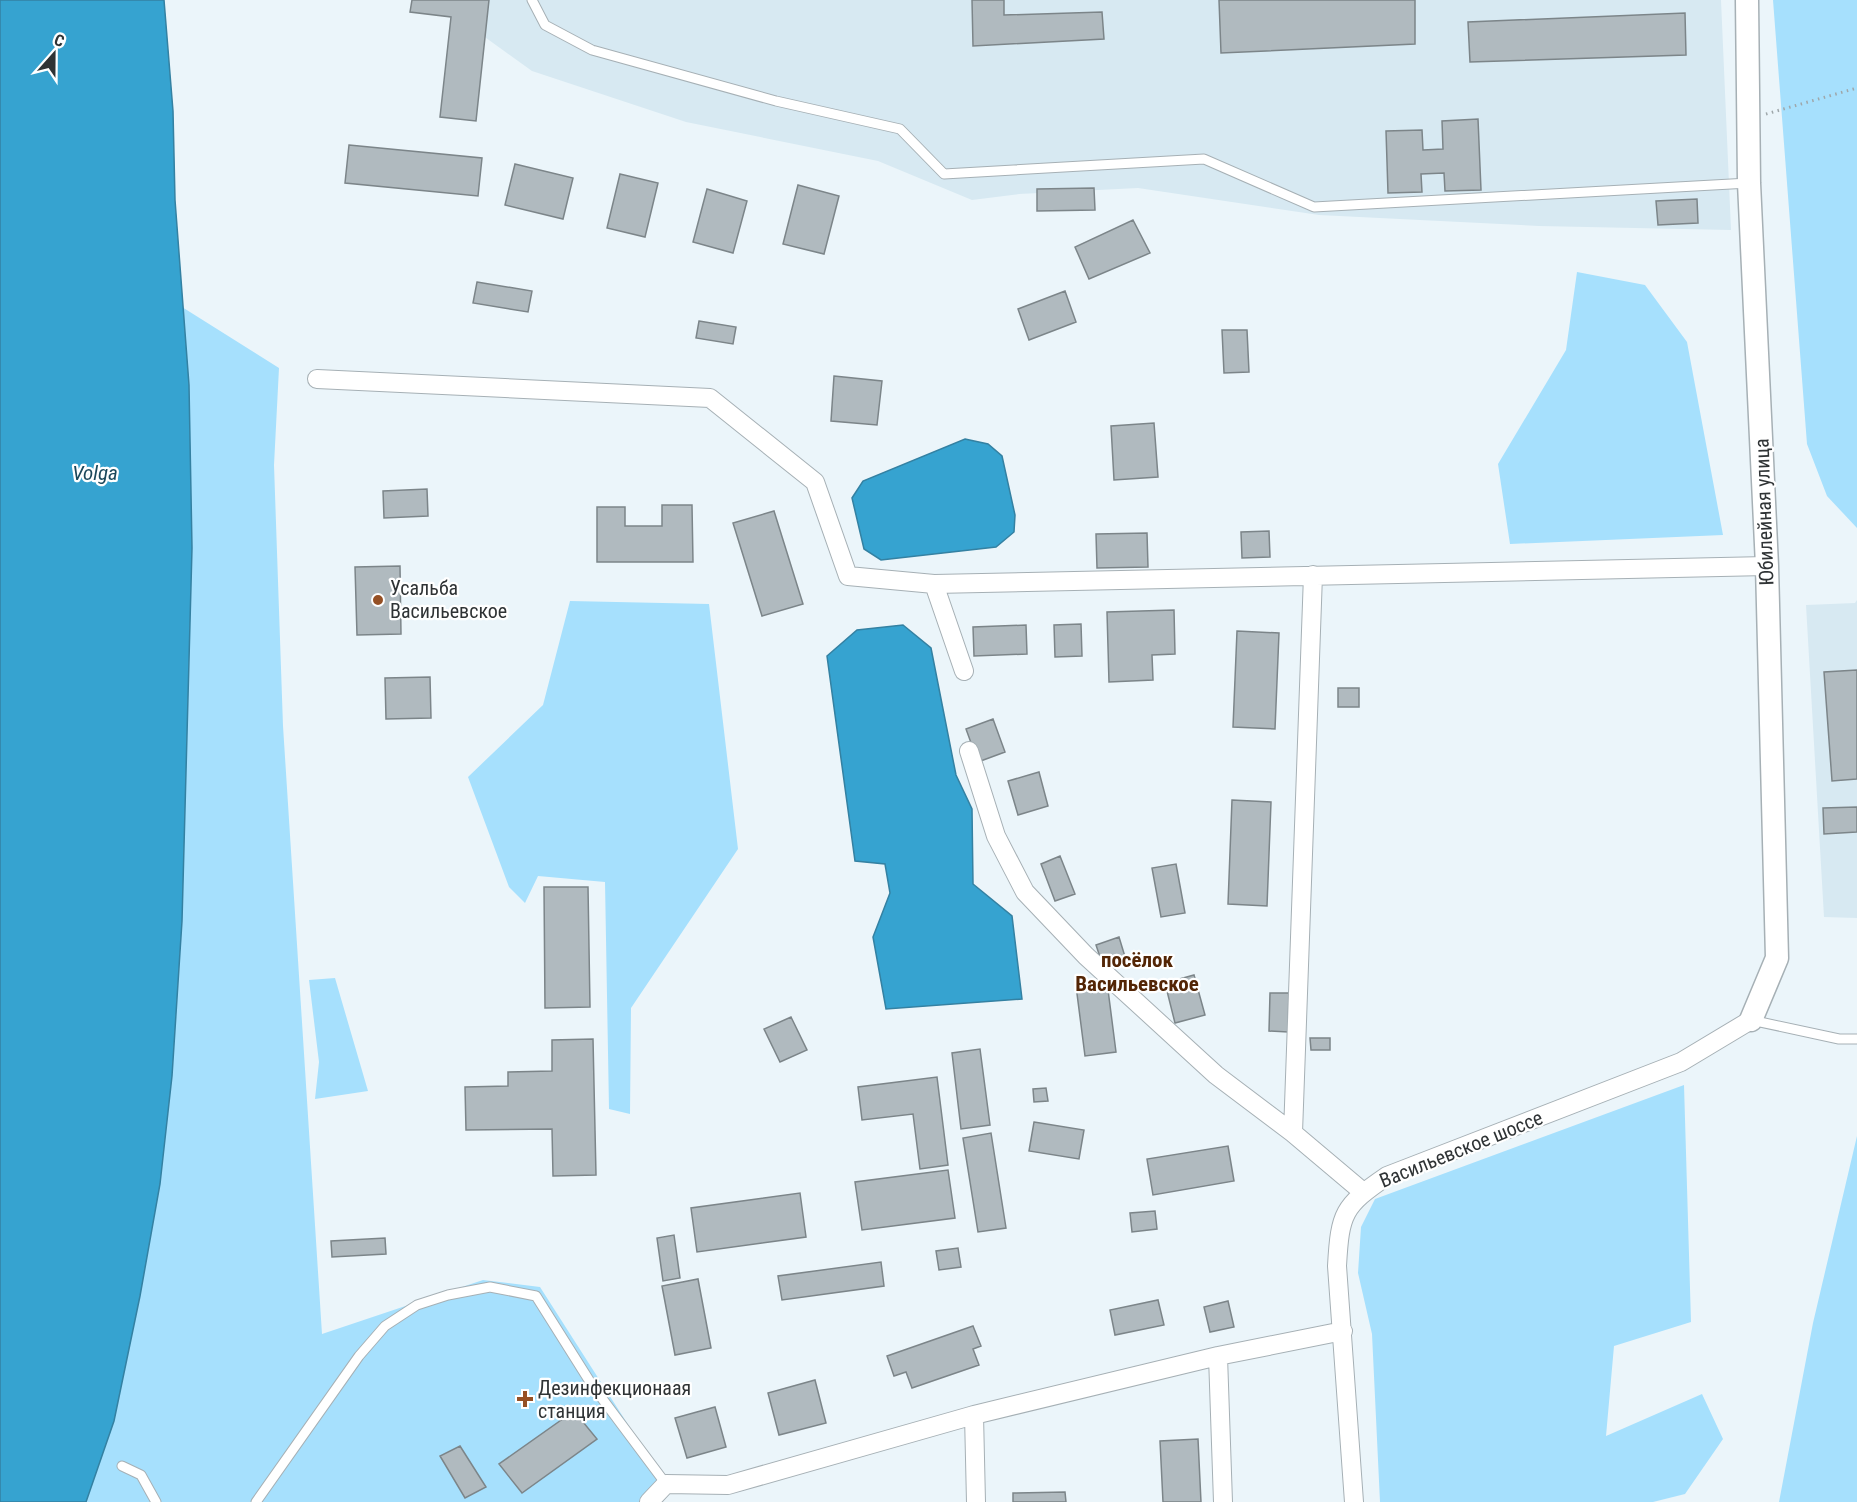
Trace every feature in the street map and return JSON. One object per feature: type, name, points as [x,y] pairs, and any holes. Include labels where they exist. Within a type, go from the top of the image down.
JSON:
[{"type":"street","name":"Юбилейная улица","points":[[1747,0],[1749,183],[1767,566],[1777,958],[1751,1020]]},
{"type":"street","points":[[317,379],[710,398],[815,482],[848,576],[934,584],[1767,566]]},
{"type":"street","points":[[1293,1133],[1313,575]]},
{"type":"street","points":[[934,584],[964,671]]},
{"type":"street","points":[[969,751],[996,836],[1025,892],[1086,956],[1216,1075],[1293,1133],[1363,1192]]},
{"type":"street","name":"Васильевское шоссе","points":[[1354,1502],[1337,1266],[1338,1238],[1345,1211],[1363,1192],[1387,1176],[1681,1062],[1751,1020]]},
{"type":"street","points":[[649,1502],[666,1484],[728,1485],[974,1415],[1218,1356],[1343,1331]]},
{"type":"street","points":[[1218,1356],[1223,1502]]},
{"type":"street","points":[[974,1415],[976,1502]]},
{"type":"lane","points":[[532,0],[545,25],[592,50],[776,101],[900,129],[944,174],[1204,159],[1314,207],[1749,183]]},
{"type":"lane","points":[[1751,1020],[1839,1039],[1857,1039]]},
{"type":"lane","points":[[256,1502],[359,1356],[385,1326],[417,1305],[448,1295],[490,1287],[536,1296],[592,1385],[666,1484]]},
{"type":"lane","points":[[122,1466],[141,1475],[156,1502]]},
{"type":"path","points":[[1748,120],[1857,88]]},
{"type":"shaded area","points":[[439,0],[1721,0],[1731,230],[1539,226],[1319,215],[1138,188],[1019,194],[972,200],[878,161],[686,122],[532,71],[446,9]]},
{"type":"shaded area","points":[[1773,0],[1857,0],[1857,528],[1827,496],[1807,444]]},
{"type":"shaded area","points":[[1577,272],[1645,285],[1687,342],[1723,535],[1510,544],[1498,464],[1566,350]]},
{"type":"shaded area","points":[[182,307],[279,368],[274,465],[283,726],[322,1334],[483,1280],[540,1287],[666,1484],[649,1502],[86,1502],[114,1421],[140,1296],[160,1184],[172,1076],[182,921],[192,548],[189,385]]},
{"type":"shaded area","points":[[1857,600],[1857,918],[1824,917],[1806,605],[1855,603]]},
{"type":"shaded area","points":[[570,601],[709,604],[738,849],[631,1008],[630,1114],[609,1109],[605,882],[538,876],[525,903],[509,887],[468,777],[543,705]]},
{"type":"shaded area","points":[[335,978],[368,1091],[315,1099],[319,1062],[309,980]]},
{"type":"shaded area","points":[[1684,1085],[1691,1322],[1614,1346],[1606,1436],[1702,1394],[1723,1439],[1685,1494],[1653,1502],[1380,1502],[1372,1334],[1358,1273],[1361,1227],[1375,1199]]},
{"type":"shaded area","points":[[1857,1136],[1857,1502],[1779,1502],[1813,1323]]},
{"type":"water","name":"Volga","points":[[0,0],[164,0],[173,111],[175,200],[189,385],[192,548],[182,921],[172,1076],[160,1184],[140,1296],[114,1421],[86,1502],[0,1502]]},
{"type":"water","points":[[965,439],[988,444],[1002,456],[1015,515],[1014,532],[996,547],[881,560],[864,549],[852,498],[863,481]]},
{"type":"water","points":[[903,625],[931,648],[956,775],[972,809],[973,884],[1012,916],[1022,999],[886,1009],[873,937],[890,893],[885,864],[855,861],[827,656],[857,630]]},
{"type":"building","points":[[412,0],[489,0],[476,121],[440,117],[451,17],[410,12]]},
{"type":"building","points":[[972,0],[1004,0],[1004,15],[1102,12],[1104,39],[973,46]]},
{"type":"building","points":[[1219,0],[1415,0],[1415,44],[1221,53]]},
{"type":"building","points":[[1685,13],[1686,55],[1470,62],[1468,22]]},
{"type":"building","points":[[1478,119],[1481,190],[1445,191],[1444,173],[1421,174],[1422,192],[1388,193],[1386,131],[1422,130],[1423,150],[1443,149],[1442,121]]},
{"type":"building","points":[[349,145],[482,158],[478,196],[345,183]]},
{"type":"building","points":[[515,164],[573,178],[563,219],[505,205]]},
{"type":"building","points":[[620,174],[658,183],[645,237],[607,228]]},
{"type":"building","points":[[798,185],[839,196],[824,254],[783,244]]},
{"type":"building","points":[[1094,188],[1095,210],[1037,211],[1037,189]]},
{"type":"building","points":[[707,189],[747,201],[733,253],[693,242]]},
{"type":"building","points":[[1697,199],[1698,223],[1658,225],[1656,201]]},
{"type":"building","points":[[1133,220],[1150,253],[1089,279],[1075,247]]},
{"type":"building","points":[[477,282],[532,291],[528,312],[473,303]]},
{"type":"building","points":[[1065,291],[1076,322],[1029,340],[1018,309]]},
{"type":"building","points":[[699,321],[736,327],[733,344],[696,338]]},
{"type":"building","points":[[1222,330],[1247,330],[1249,372],[1224,373]]},
{"type":"building","points":[[834,376],[882,381],[877,425],[831,421]]},
{"type":"building","points":[[1154,423],[1158,477],[1114,480],[1111,426]]},
{"type":"building","points":[[427,489],[428,516],[384,518],[383,491]]},
{"type":"building","points":[[662,505],[692,505],[693,562],[597,562],[597,507],[625,507],[625,526],[662,526]]},
{"type":"building","points":[[774,511],[803,604],[762,616],[733,523]]},
{"type":"building","points":[[1269,531],[1270,557],[1242,558],[1241,532]]},
{"type":"building","points":[[1147,533],[1148,567],[1097,568],[1096,534]]},
{"type":"building","name":"Усальба Васильевское","points":[[400,566],[401,634],[357,635],[355,567]]},
{"type":"building","points":[[1174,610],[1175,654],[1152,655],[1153,680],[1109,682],[1107,612]]},
{"type":"building","points":[[1081,624],[1082,656],[1055,657],[1054,625]]},
{"type":"building","points":[[1026,625],[1027,654],[974,656],[973,627]]},
{"type":"building","points":[[1237,631],[1279,633],[1275,729],[1233,727]]},
{"type":"building","points":[[1857,670],[1857,779],[1832,781],[1824,672]]},
{"type":"building","points":[[430,677],[431,718],[386,719],[385,678]]},
{"type":"building","points":[[1338,688],[1359,688],[1359,707],[1338,707]]},
{"type":"building","points":[[993,719],[1005,752],[978,762],[966,729]]},
{"type":"building","points":[[1039,772],[1048,806],[1018,815],[1008,781]]},
{"type":"building","points":[[1232,800],[1271,802],[1267,906],[1228,904]]},
{"type":"building","points":[[1857,807],[1857,832],[1824,834],[1823,808]]},
{"type":"building","points":[[1060,856],[1075,894],[1055,901],[1041,864]]},
{"type":"building","points":[[1176,864],[1185,913],[1161,917],[1152,868]]},
{"type":"building","points":[[544,887],[588,887],[590,1007],[545,1008]]},
{"type":"building","points":[[1119,937],[1126,960],[1103,966],[1096,945]]},
{"type":"building","points":[[1194,975],[1205,1015],[1175,1023],[1165,983]]},
{"type":"building","points":[[1107,982],[1116,1052],[1085,1056],[1076,986]]},
{"type":"building","points":[[1270,993],[1289,993],[1288,1032],[1269,1031]]},
{"type":"building","points":[[791,1017],[807,1050],[780,1062],[764,1029]]},
{"type":"building","points":[[1310,1038],[1330,1038],[1330,1050],[1311,1050]]},
{"type":"building","points":[[593,1039],[596,1175],[553,1176],[552,1129],[466,1130],[465,1087],[508,1086],[508,1072],[552,1071],[552,1040]]},
{"type":"building","points":[[980,1049],[990,1125],[961,1129],[952,1053]]},
{"type":"building","points":[[937,1077],[948,1165],[920,1169],[913,1114],[862,1120],[858,1087]]},
{"type":"building","points":[[1046,1088],[1048,1101],[1034,1102],[1033,1089]]},
{"type":"building","points":[[1034,1122],[1084,1130],[1079,1159],[1029,1151]]},
{"type":"building","points":[[991,1133],[1006,1228],[978,1232],[963,1138]]},
{"type":"building","points":[[1228,1146],[1234,1181],[1153,1195],[1147,1159]]},
{"type":"building","points":[[948,1170],[955,1218],[862,1230],[855,1182]]},
{"type":"building","points":[[800,1193],[806,1237],[697,1252],[691,1208]]},
{"type":"building","points":[[1155,1211],[1157,1229],[1132,1232],[1130,1213]]},
{"type":"building","points":[[674,1235],[680,1278],[663,1281],[657,1238]]},
{"type":"building","points":[[385,1238],[386,1254],[332,1257],[331,1241]]},
{"type":"building","points":[[958,1248],[961,1267],[939,1270],[936,1251]]},
{"type":"building","points":[[881,1262],[884,1286],[782,1300],[778,1276]]},
{"type":"building","points":[[698,1279],[711,1348],[675,1355],[662,1286]]},
{"type":"building","points":[[1158,1300],[1164,1325],[1115,1335],[1110,1310]]},
{"type":"building","points":[[1228,1301],[1234,1327],[1210,1332],[1204,1307]]},
{"type":"building","points":[[973,1326],[981,1346],[973,1349],[979,1365],[912,1388],[906,1372],[894,1376],[887,1356]]},
{"type":"building","points":[[815,1380],[826,1423],[779,1435],[768,1393]]},
{"type":"building","points":[[715,1407],[726,1447],[687,1458],[675,1418]]},
{"type":"building","points":[[574,1411],[597,1439],[522,1493],[499,1464]]},
{"type":"building","points":[[1198,1439],[1201,1502],[1163,1502],[1160,1441]]},
{"type":"building","points":[[460,1446],[486,1487],[465,1498],[440,1456]]},
{"type":"building","points":[[1065,1492],[1066,1502],[1013,1502],[1013,1493]]},
{"type":"place","name":"Усальба Васильевское","points":[[378,600]]},
{"type":"place","name":"Дезинфекционаая станция","points":[[525,1399]]},
{"type":"district","name":"посёлок Васильевское","points":[[1137,972]]}]
